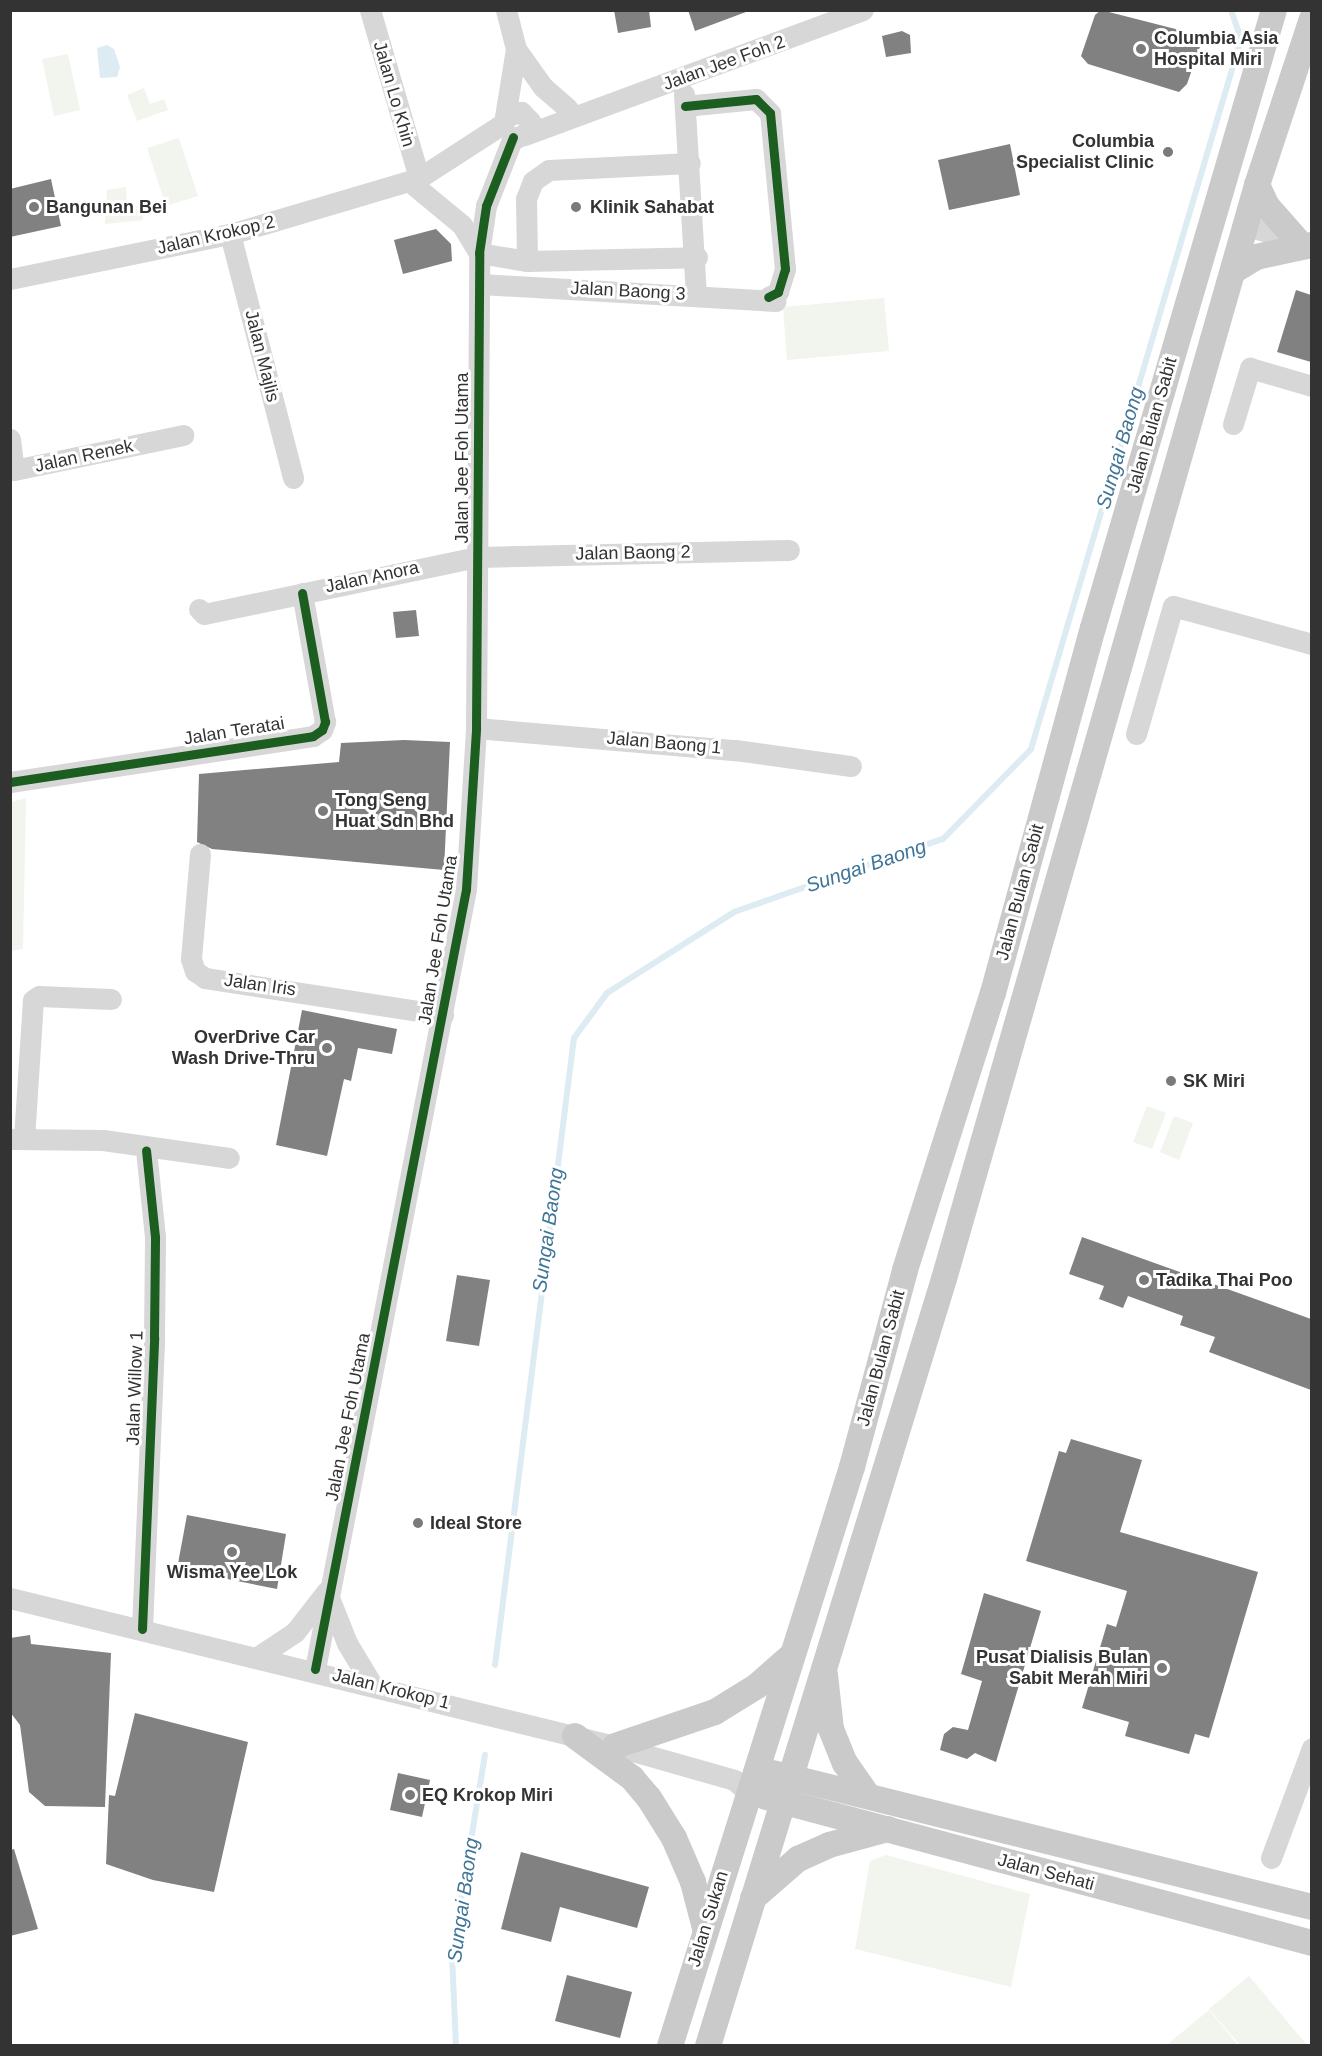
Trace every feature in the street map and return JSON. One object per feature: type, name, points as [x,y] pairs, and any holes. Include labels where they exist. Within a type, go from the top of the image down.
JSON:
[{"type":"main road","points":[[1250,10],[1264,37]]},
{"type":"main road","name":"Jalan Bulan Sabit","points":[[746,1781],[792,1655],[852,1467],[905,1270],[993,993],[1093,628],[1264,37],[1274,10]]},
{"type":"main road","name":"Jalan Bulan Sabit","points":[[789,1776],[944,1279],[1257,185],[1311,19]]},
{"type":"main road","points":[[1257,185],[1267,206],[1307,243]]},
{"type":"main road","points":[[1093,628],[1124,575],[1212,266],[1219,252],[1246,226]]},
{"type":"main road","points":[[1233,271],[1256,257],[1307,243]]},
{"type":"main road","points":[[615,1746],[714,1712],[757,1686],[792,1655]]},
{"type":"main road","points":[[826,1656],[831,1729],[845,1763],[867,1794]]},
{"type":"main road","points":[[575,1736],[632,1778],[649,1798],[679,1849],[705,1928]]},
{"type":"main road","name":"Jalan Sehati","points":[[746,1781],[789,1776],[1311,1907]]},
{"type":"main road","name":"Jalan Sukan","points":[[708,2046],[789,1776]]},
{"type":"main road","name":"Jalan Sehati","points":[[746,1781],[781,1800],[1311,1943]]},
{"type":"main road","name":"Jalan Sukan","points":[[670,2046],[746,1781]]},
{"type":"main road","points":[[750,1901],[798,1859],[829,1845],[888,1829]]},
{"type":"street","name":"Jalan Lo Khin","points":[[370,10],[414,180]]},
{"type":"street","points":[[506,10],[516,49],[516,126]]},
{"type":"street","name":"Jalan Jee Foh 2","points":[[516,126],[576,111],[682,79],[863,10]]},
{"type":"street","points":[[516,49],[531,69],[576,111]]},
{"type":"street","points":[[516,126],[531,69]]},
{"type":"street","points":[[682,79],[697,256],[696,294]]},
{"type":"street","name":"Jalan Baong 3","points":[[480,284],[772,299],[778,291],[785,269],[770,113],[756,99],[685,106]]},
{"type":"street","name":"Jalan Krokop 2","points":[[10,279],[230,234],[414,180],[516,126]]},
{"type":"street","name":"Jalan Jee Foh Utama","points":[[315,1669],[466,889],[476,728],[479,253],[486,206],[516,126]]},
{"type":"street","points":[[527,261],[526,199],[533,181],[549,170],[690,163]]},
{"type":"street","points":[[414,180],[438,201],[479,253],[527,261],[599,262],[697,256]]},
{"type":"street","points":[[1246,226],[1307,243]]},
{"type":"street","name":"Jalan Majlis","points":[[230,234],[293,478]]},
{"type":"street","points":[[596,290],[599,262]]},
{"type":"street","points":[[1233,424],[1250,368],[1311,386]]},
{"type":"street","name":"Jalan Renek","points":[[10,439],[14,470],[183,435]]},
{"type":"street","name":"Jalan Baong 2","points":[[478,557],[789,550]]},
{"type":"street","name":"Jalan Anora","points":[[199,609],[204,614],[478,557]]},
{"type":"street","name":"Jalan Teratai","points":[[10,782],[313,736],[322,730],[325,722],[302,593]]},
{"type":"street","points":[[1136,734],[1173,606],[1311,644]]},
{"type":"street","name":"Jalan Baong 1","points":[[476,728],[735,750],[851,766]]},
{"type":"street","name":"Jalan Iris","points":[[200,854],[191,959],[195,971],[205,978],[443,1015]]},
{"type":"street","points":[[111,999],[39,996],[33,1000],[17,1139],[103,1140],[146,1150],[228,1158]]},
{"type":"street","name":"Jalan Willow 1","points":[[142,1629],[154,1337],[155,1237],[146,1150]]},
{"type":"street","points":[[259,1656],[310,1616],[333,1576]]},
{"type":"street","name":"Jalan Krokop 1","points":[[10,1598],[315,1669],[746,1781]]},
{"type":"street","points":[[330,1600],[347,1643],[371,1683]]},
{"type":"street","points":[[1271,1858],[1311,1748]]},
{"type":"shaded area","points":[[107,45],[114,49],[120,67],[117,77],[100,78],[97,48]]},
{"type":"shaded area","points":[[68,54],[80,110],[54,116],[42,59]]},
{"type":"shaded area","points":[[144,88],[150,104],[164,99],[168,110],[137,121],[127,95]]},
{"type":"shaded area","points":[[179,138],[198,196],[166,206],[147,148]]},
{"type":"shaded area","points":[[126,187],[127,208],[143,205],[143,220],[105,224],[107,190]]},
{"type":"shaded area","points":[[884,298],[889,351],[787,360],[783,307]]},
{"type":"shaded area","points":[[26,798],[23,949],[11,951],[11,802]]},
{"type":"shaded area","points":[[1147,1106],[1166,1113],[1152,1149],[1133,1142]]},
{"type":"shaded area","points":[[1174,1116],[1193,1123],[1179,1160],[1160,1152]]},
{"type":"shaded area","points":[[886,1855],[1030,1894],[1011,1987],[855,1949],[870,1861]]},
{"type":"shaded area","points":[[1249,1976],[1307,2045],[1240,2045],[1209,2009]]},
{"type":"shaded area","points":[[1209,2010],[1238,2045],[1171,2045],[1169,2043]]},
{"type":"building","points":[[614,10],[649,10],[651,27],[618,33]]},
{"type":"building","points":[[688,10],[746,10],[746,12],[695,31]]},
{"type":"building","name":"Columbia Asia Hospital Miri","points":[[1101,10],[1195,34],[1202,41],[1187,84],[1179,92],[1088,64],[1081,56],[1095,15]]},
{"type":"building","points":[[902,31],[910,35],[911,53],[886,57],[882,36]]},
{"type":"building","points":[[1010,144],[1020,195],[949,210],[938,160]]},
{"type":"building","name":"Bangunan Bei","points":[[51,179],[61,226],[10,237],[10,189]]},
{"type":"building","points":[[436,229],[451,244],[452,261],[403,274],[394,240]]},
{"type":"building","points":[[1296,290],[1311,295],[1311,362],[1277,352]]},
{"type":"building","points":[[416,610],[419,636],[396,638],[393,612]]},
{"type":"building","name":"Tong Seng Huat Sdn Bhd","points":[[404,740],[450,742],[444,870],[212,849],[197,842],[199,774],[339,762],[341,743]]},
{"type":"building","points":[[302,1010],[397,1029],[392,1054],[358,1048],[351,1081],[344,1079],[327,1156],[276,1145]]},
{"type":"building","points":[[1082,1237],[1311,1319],[1311,1390],[1209,1352],[1215,1337],[1180,1325],[1183,1316],[1128,1296],[1123,1308],[1099,1299],[1104,1286],[1069,1274]]},
{"type":"building","points":[[457,1275],[490,1280],[479,1346],[446,1341]]},
{"type":"building","name":"Pusat Dialisis Bulan Sabit Merah Miri","points":[[1071,1439],[1142,1460],[1120,1532],[1258,1572],[1209,1738],[1195,1734],[1189,1754],[1125,1736],[1129,1722],[1082,1708],[1107,1624],[1116,1627],[1127,1591],[1026,1561],[1059,1451],[1066,1453]]},
{"type":"building","name":"Wisma Yee Lok","points":[[187,1515],[286,1534],[277,1589],[177,1569]]},
{"type":"building","points":[[984,1593],[1041,1611],[996,1762],[975,1753],[967,1759],[940,1750],[944,1734],[953,1727],[968,1730],[982,1681],[961,1674]]},
{"type":"building","points":[[30,1635],[31,1644],[111,1653],[105,1807],[45,1806],[29,1792],[20,1725],[10,1712],[10,1638]]},
{"type":"building","points":[[135,1713],[248,1742],[214,1892],[153,1880],[106,1864],[109,1795],[115,1796]]},
{"type":"building","name":"EQ Krokop Miri","points":[[398,1773],[430,1780],[422,1817],[390,1810]]},
{"type":"building","points":[[14,1849],[38,1929],[10,1936],[10,1850]]},
{"type":"building","points":[[521,1852],[649,1887],[637,1928],[560,1907],[551,1942],[501,1929]]},
{"type":"building","points":[[567,1975],[632,1992],[620,2038],[555,2021]]},
{"type":"waterway","name":"Sungai Baong","points":[[495,1665],[574,1038],[607,993],[734,912],[943,839],[1031,749],[1241,39],[1231,10]]},
{"type":"waterway","name":"Sungai Baong","points":[[456,2046],[452,1956],[485,1755]]},
{"type":"cycle path","points":[[685,106],[756,99],[770,113],[785,269],[778,292],[768,297]]},
{"type":"cycle path","points":[[315,1669],[466,889],[476,728],[479,253],[486,206],[513,137]]},
{"type":"cycle path","points":[[10,782],[313,736],[322,730],[325,722],[302,593]]},
{"type":"cycle path","points":[[142,1629],[154,1337],[155,1237],[146,1150]]},
{"type":"place","name":"Columbia Asia Hospital Miri","points":[[1141,49]]},
{"type":"place","name":"Columbia Specialist Clinic","points":[[1168,152]]},
{"type":"place","name":"Bangunan Bei","points":[[34,207]]},
{"type":"place","name":"Klinik Sahabat","points":[[576,207]]},
{"type":"place","name":"Tong Seng Huat Sdn Bhd","points":[[323,811]]},
{"type":"place","name":"OverDrive Car Wash Drive-Thru","points":[[327,1048]]},
{"type":"place","name":"SK Miri","points":[[1171,1081]]},
{"type":"place","name":"Tadika Thai Poo","points":[[1144,1280]]},
{"type":"place","name":"Ideal Store","points":[[418,1523]]},
{"type":"place","name":"Wisma Yee Lok","points":[[232,1552]]},
{"type":"place","name":"Pusat Dialisis Bulan Sabit Merah Miri","points":[[1162,1668]]},
{"type":"place","name":"EQ Krokop Miri","points":[[410,1795]]}]
